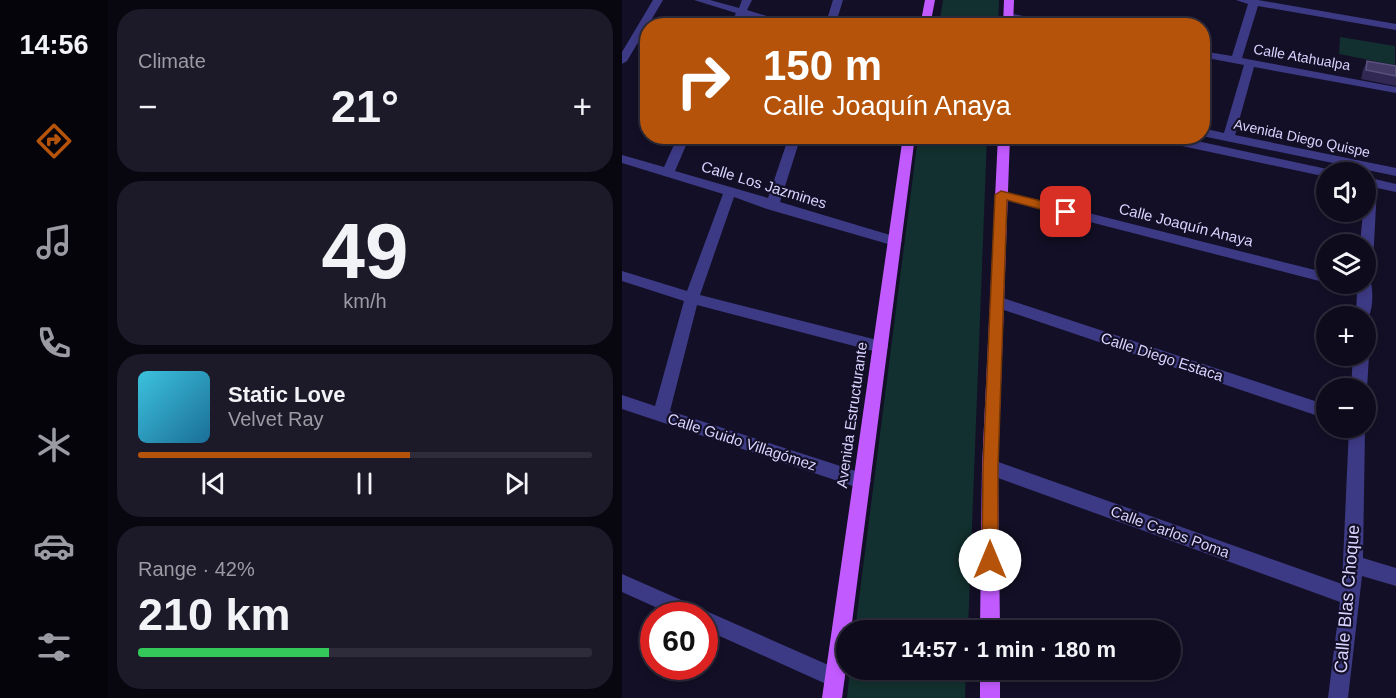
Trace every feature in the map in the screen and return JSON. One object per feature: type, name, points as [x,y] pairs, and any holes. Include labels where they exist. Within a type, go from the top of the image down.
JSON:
[{"type":"main road","points":[[927,18],[930,0]]},
{"type":"main road","points":[[1008,18],[1009,0]]},
{"type":"main road","name":"Avenida Estructurante","points":[[832,698],[908,144]]},
{"type":"main road","points":[[990,620],[990,467],[1004,144]]},
{"type":"main road","points":[[990,680],[990,698]]},
{"type":"street","points":[[647,18],[658,0]]},
{"type":"street","points":[[699,0],[764,18]]},
{"type":"street","points":[[738,18],[747,0]]},
{"type":"street","points":[[832,18],[838,0]]},
{"type":"street","points":[[1241,0],[1396,27]]},
{"type":"street","points":[[1236,61],[1262,2]]},
{"type":"street","points":[[622,61],[640,30]]},
{"type":"street","name":"Calle Atahualpa","points":[[1210,56],[1396,90]]},
{"type":"street","points":[[1228,138],[1250,63]]},
{"type":"street","name":"Avenida Diego Quispe","points":[[1210,134],[1396,172]]},
{"type":"street","points":[[668,172],[680,144]]},
{"type":"street","points":[[772,206],[792,144]]},
{"type":"street","name":"Avenida Diego Quispe","points":[[1191,144],[1316,171]]},
{"type":"street","name":"Calle Los Jazmines","points":[[622,159],[772,206],[895,241]]},
{"type":"street","name":"Avenida Diego Quispe","points":[[1376,184],[1396,188]]},
{"type":"street","points":[[661,415],[692,298],[730,192]]},
{"type":"street","name":"Calle Joaquín Anaya","points":[[1001,195],[1316,275]]},
{"type":"street","points":[[622,276],[692,298],[881,347]]},
{"type":"street","name":"Calle Diego Estaca","points":[[997,302],[1316,408]]},
{"type":"street","name":"Calle Guido Villagómez","points":[[622,402],[862,481]]},
{"type":"street","name":"Calle Blas Choque","points":[[1338,698],[1354,564],[1357,438]]},
{"type":"street","name":"Calle Carlos Poma","points":[[990,467],[1350,596]]},
{"type":"street","points":[[1354,564],[1396,577]]},
{"type":"street","points":[[622,583],[665,602]]},
{"type":"street","points":[[718,625],[835,678]]},
{"type":"green space","points":[[943,0],[999,0],[998,18],[940,18]]},
{"type":"green space","points":[[1340,37],[1395,46],[1395,65],[1339,54]]},
{"type":"green space","points":[[917,144],[987,144],[968,620],[856,620]]},
{"type":"green space","points":[[849,680],[966,680],[965,698],[847,698]]},
{"type":"building","points":[[1367,61],[1396,66],[1396,76],[1366,70]]},
{"type":"route","points":[[990,560],[990,467],[1001,195],[1066,212]]}]
